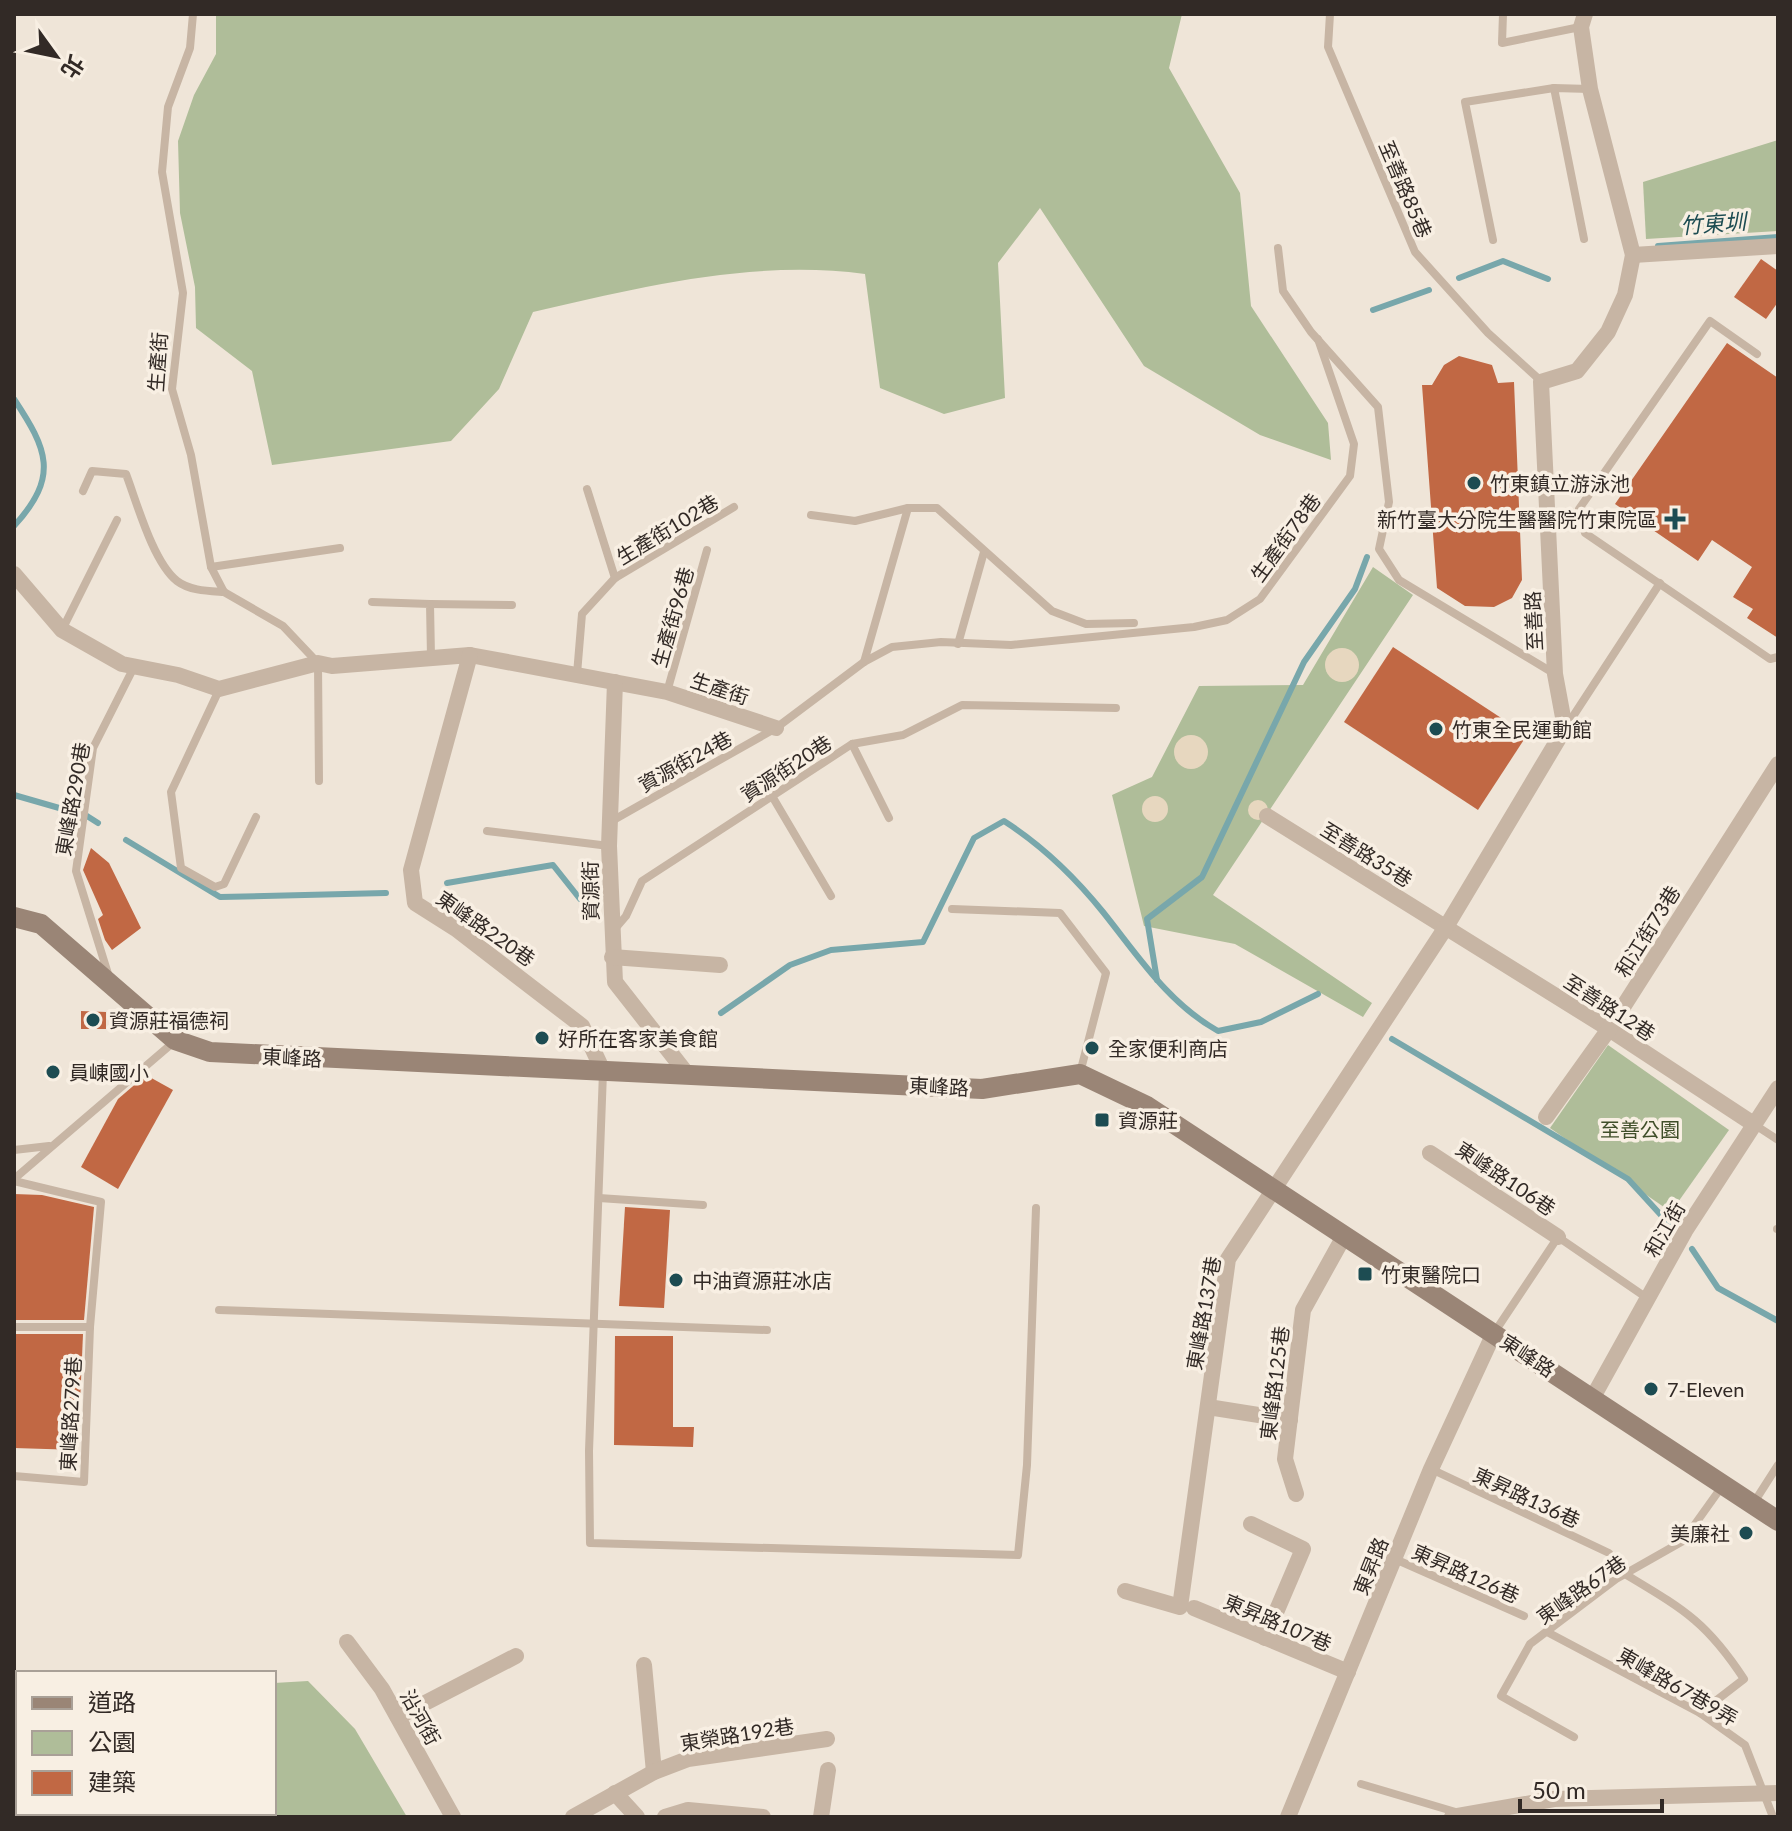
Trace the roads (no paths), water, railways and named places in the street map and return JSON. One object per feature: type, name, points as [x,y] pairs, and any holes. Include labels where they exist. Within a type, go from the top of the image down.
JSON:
[{"type":"main road","name":"東峰路","points":[[14,917],[41,924],[175,1040],[210,1052],[982,1089],[1080,1074],[1177,1122],[1343,1238],[1593,1397],[1778,1521]]},
{"type":"street","points":[[1541,382],[1577,371],[1608,332],[1625,295],[1633,255],[1590,89],[1583,20]]},
{"type":"street","points":[[1633,255],[1778,246]]},
{"type":"street","name":"至善路","points":[[1541,382],[1555,674],[1565,728]]},
{"type":"street","name":"生產街","points":[[14,574],[62,630],[122,664],[219,689],[318,663],[332,666],[470,655],[667,692],[776,728]]},
{"type":"street","name":"東峰路220巷","points":[[470,655],[411,870],[415,903],[469,938],[582,1026],[603,1071]]},
{"type":"street","name":"資源街","points":[[615,682],[609,846],[615,982],[687,1074]]},
{"type":"street","points":[[1274,1190],[1446,927],[1565,728]]},
{"type":"street","name":"和江街73巷","points":[[1546,1117],[1609,1029],[1778,764]]},
{"type":"street","name":"至善路35巷","points":[[1267,816],[1446,927]]},
{"type":"street","name":"至善路12巷","points":[[1446,927],[1752,1123]]},
{"type":"street","points":[[612,957],[720,965]]},
{"type":"street","name":"和江街","points":[[1593,1397],[1647,1299],[1752,1123],[1778,1088]]},
{"type":"street","name":"東峰路106巷","points":[[1430,1153],[1558,1237]]},
{"type":"street","name":"東峰路137巷","points":[[1187,1607],[1208,1407],[1228,1259],[1274,1190]]},
{"type":"street","name":"東峰路125巷","points":[[1296,1494],[1285,1459],[1303,1310],[1343,1238]]},
{"type":"street","name":"東昇路","points":[[1288,1817],[1431,1469],[1494,1333]]},
{"type":"street","points":[[1208,1407],[1290,1420]]},
{"type":"street","points":[[1251,1524],[1303,1549],[1265,1638]]},
{"type":"street","name":"東昇路107巷","points":[[1125,1591],[1187,1607],[1348,1672]]},
{"type":"street","name":"沿河街","points":[[347,1642],[382,1689],[453,1817]]},
{"type":"street","points":[[398,1717],[516,1656]]},
{"type":"street","name":"東榮路192巷","points":[[644,1665],[654,1772]]},
{"type":"street","name":"東榮路192巷","points":[[573,1817],[654,1772],[688,1759],[827,1739]]},
{"type":"street","points":[[821,1817],[828,1770]]},
{"type":"street","points":[[615,1793],[637,1817]]},
{"type":"street","points":[[1461,1816],[1554,1799],[1770,1793]]},
{"type":"street","points":[[665,1817],[688,1810],[755,1816]]},
{"type":"lane","name":"生產街","points":[[193,14],[190,48],[168,107],[162,172],[183,293],[172,389],[191,455],[211,567],[224,592]]},
{"type":"lane","name":"至善路85巷","points":[[1330,14],[1328,47],[1415,252],[1488,333],[1541,382]]},
{"type":"lane","points":[[1503,14],[1502,43],[1583,20]]},
{"type":"lane","points":[[1493,240],[1465,102],[1554,88],[1590,89]]},
{"type":"lane","points":[[1554,88],[1584,239]]},
{"type":"lane","points":[[1278,248],[1283,291],[1314,336],[1378,407],[1389,502],[1379,549],[1399,580],[1555,674]]},
{"type":"lane","points":[[1757,354],[1710,321],[1579,509],[1585,533],[1770,659],[1778,657]]},
{"type":"lane","name":"生產街78巷","points":[[776,728],[864,662],[892,647],[1011,645],[1194,627],[1227,620],[1260,599],[1350,476],[1354,444],[1314,336]]},
{"type":"lane","points":[[83,491],[92,471],[126,474],[164,567],[178,582],[201,590],[224,592],[283,626],[318,663],[319,781]]},
{"type":"lane","name":"生產街102巷","points":[[587,489],[615,578]]},
{"type":"lane","name":"生產街102巷","points":[[577,674],[582,614],[615,578],[734,507]]},
{"type":"lane","points":[[864,662],[908,508]]},
{"type":"lane","points":[[811,515],[855,521],[908,508],[937,508],[1052,611],[1086,624],[1134,623]]},
{"type":"lane","points":[[62,630],[117,520]]},
{"type":"lane","points":[[211,567],[340,548]]},
{"type":"lane","name":"生產街96巷","points":[[667,692],[707,550]]},
{"type":"lane","points":[[958,644],[984,552]]},
{"type":"lane","points":[[1565,728],[1660,583]]},
{"type":"lane","points":[[372,602],[512,605]]},
{"type":"lane","points":[[430,604],[431,658]]},
{"type":"lane","name":"東峰路290巷","points":[[113,988],[76,871],[93,748],[134,666]]},
{"type":"lane","points":[[219,689],[171,792],[181,868],[215,887],[224,884],[256,817]]},
{"type":"lane","name":"資源街20巷","points":[[611,933],[626,916],[642,881],[852,744],[903,735],[962,705],[1116,708]]},
{"type":"lane","name":"資源街24巷","points":[[610,822],[776,728]]},
{"type":"lane","points":[[852,744],[889,818]]},
{"type":"lane","points":[[772,796],[831,896]]},
{"type":"lane","points":[[487,831],[609,846]]},
{"type":"lane","points":[[952,909],[1060,913],[1106,973],[1080,1074]]},
{"type":"lane","points":[[14,1180],[49,1146],[175,1040]]},
{"type":"lane","points":[[603,1071],[590,1543],[1018,1555],[1027,1465],[1036,1208]]},
{"type":"lane","points":[[1752,1123],[1778,1140]]},
{"type":"lane","points":[[14,1150],[49,1146]]},
{"type":"lane","name":"東峰路279巷","points":[[14,1180],[101,1202],[90,1327],[84,1482],[14,1476]]},
{"type":"lane","points":[[599,1198],[703,1205]]},
{"type":"lane","name":"東峰路106巷","points":[[1494,1333],[1558,1237],[1647,1299]]},
{"type":"lane","points":[[219,1310],[767,1330]]},
{"type":"lane","name":"東峰路279巷","points":[[14,1327],[90,1327]]},
{"type":"lane","points":[[1753,1505],[1778,1465]]},
{"type":"lane","name":"東昇路136巷","points":[[1431,1469],[1609,1553]]},
{"type":"lane","name":"東峰路67巷","points":[[1574,1737],[1501,1696],[1530,1644],[1549,1633],[1625,1574],[1683,1541],[1723,1485]]},
{"type":"lane","name":"東昇路126巷","points":[[1395,1559],[1524,1616]]},
{"type":"lane","points":[[1625,1574],[1689,1613],[1718,1640],[1744,1679],[1700,1713]]},
{"type":"lane","name":"東峰路67巷9弄","points":[[1549,1633],[1700,1713],[1745,1745],[1770,1793],[1773,1817]]},
{"type":"lane","points":[[1361,1784],[1461,1816]]},
{"type":"waterway","name":"竹東圳","points":[[1658,246],[1778,237]]},
{"type":"waterway","name":"竹東圳","points":[[1459,278],[1503,261],[1548,279]]},
{"type":"waterway","name":"竹東圳","points":[[1373,310],[1429,290]]},
{"type":"waterway","points":[[14,399],[34,433],[44,462],[38,492],[14,526]]},
{"type":"waterway","points":[[1157,980],[1147,919],[1202,877],[1304,662],[1355,589],[1367,557]]},
{"type":"waterway","points":[[14,795],[87,816],[98,823]]},
{"type":"waterway","points":[[721,1013],[790,965],[831,950],[923,942],[974,838],[1004,821],[1045,851],[1069,874],[1169,993],[1218,1031],[1261,1022],[1318,994]]},
{"type":"waterway","points":[[126,840],[220,897],[386,893]]},
{"type":"waterway","points":[[447,883],[553,865],[580,899]]},
{"type":"waterway","points":[[1392,1039],[1628,1179],[1670,1225]]},
{"type":"waterway","points":[[1692,1249],[1718,1288],[1778,1321]]},
{"type":"place","name":"竹東鎮立游泳池","points":[[1474,483]]},
{"type":"place","name":"新竹臺大分院生醫醫院竹東院區","points":[[1675,519]]},
{"type":"place","name":"竹東全民運動館","points":[[1436,729]]},
{"type":"place","name":"資源莊福德祠","points":[[93,1020]]},
{"type":"place","name":"好所在客家美食館","points":[[542,1038]]},
{"type":"place","name":"全家便利商店","points":[[1092,1048]]},
{"type":"place","name":"員崠國小","points":[[53,1072]]},
{"type":"place","name":"資源莊","points":[[1102,1120]]},
{"type":"place","name":"竹東醫院口","points":[[1365,1274]]},
{"type":"place","name":"中油資源莊冰店","points":[[676,1280]]},
{"type":"place","name":"7-Eleven","points":[[1651,1389]]},
{"type":"place","name":"美廉社","points":[[1746,1533]]},
{"type":"park label","name":"至善公園","points":[[1640,1129]]}]
